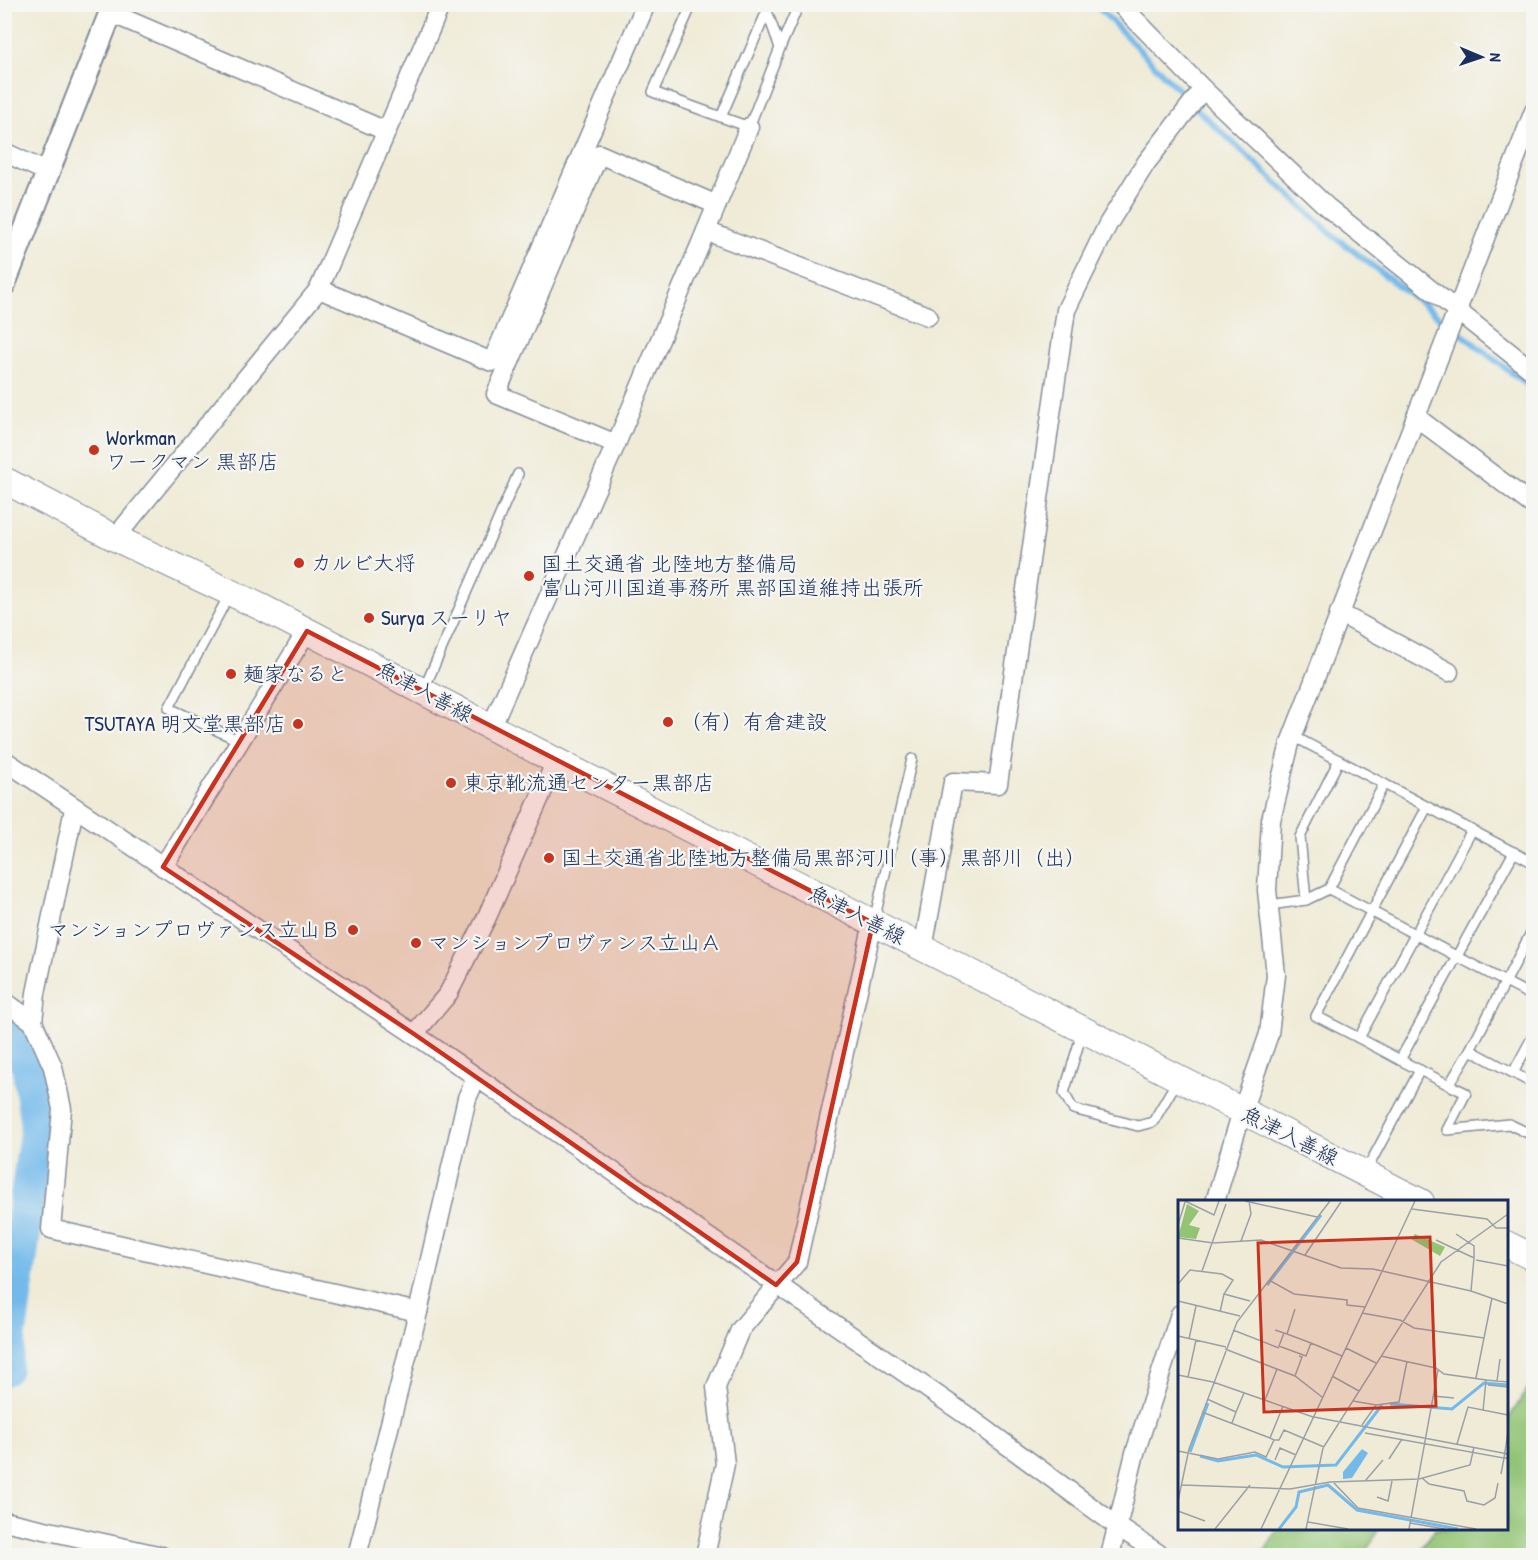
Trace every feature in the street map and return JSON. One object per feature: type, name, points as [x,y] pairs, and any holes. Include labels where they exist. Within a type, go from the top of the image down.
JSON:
[{"type":"main road","name":"魚津入善線","points":[[4,480],[115,538],[307,631],[556,761],[1417,1200]]},
{"type":"main road","points":[[1508,1245],[1533,1258]]},
{"type":"street","points":[[115,538],[319,289],[441,4]]},
{"type":"street","points":[[319,289],[492,362],[646,4]]},
{"type":"street","points":[[1120,4],[1203,89],[1327,207],[1533,372]]},
{"type":"street","points":[[4,284],[113,9],[386,132]]},
{"type":"street","points":[[923,949],[953,782],[998,784],[1066,310],[1108,224],[1141,172],[1203,89]]},
{"type":"street","points":[[1216,1200],[1242,1111],[1269,1034],[1276,975],[1269,905],[1271,820],[1293,736],[1533,111]]},
{"type":"street","points":[[491,727],[616,444],[749,127]]},
{"type":"street","points":[[4,153],[49,173]]},
{"type":"street","points":[[616,444],[496,394],[599,154],[717,205]]},
{"type":"street","points":[[706,231],[928,316]]},
{"type":"street","points":[[1416,417],[1533,506]]},
{"type":"street","points":[[1339,613],[1449,672]]},
{"type":"street","points":[[163,867],[307,631]]},
{"type":"street","points":[[4,760],[74,809],[414,1034],[966,1415],[1117,1526],[1162,1556]]},
{"type":"street","points":[[414,1034],[448,994],[486,919],[556,761]]},
{"type":"street","points":[[74,809],[36,993],[33,1022],[53,1067],[62,1109],[51,1229],[418,1312]]},
{"type":"street","points":[[705,1556],[725,1464],[716,1387],[740,1330],[797,1262],[873,923]]},
{"type":"street","points":[[4,1001],[33,1022]]},
{"type":"street","points":[[357,1556],[418,1312],[467,1098],[476,1077]]},
{"type":"street","points":[[1110,1556],[1135,1453],[1178,1317]]},
{"type":"street","points":[[4,1521],[95,1548],[162,1556]]},
{"type":"lane","points":[[692,4],[653,92],[749,127],[799,4]]},
{"type":"lane","points":[[721,117],[768,8]]},
{"type":"lane","points":[[768,8],[780,48]]},
{"type":"lane","points":[[423,691],[518,474]]},
{"type":"lane","points":[[231,593],[170,708],[240,741]]},
{"type":"lane","points":[[1293,736],[1533,862]]},
{"type":"lane","points":[[873,923],[912,759]]},
{"type":"lane","points":[[1306,900],[1300,837],[1339,760]]},
{"type":"lane","points":[[1269,905],[1306,900],[1329,889],[1384,784]]},
{"type":"lane","points":[[1427,807],[1316,1016],[1466,1093],[1447,1130],[1509,1124],[1533,1136]]},
{"type":"lane","points":[[1359,1038],[1472,830]]},
{"type":"lane","points":[[1400,1060],[1514,852]]},
{"type":"lane","points":[[1329,889],[1533,997]]},
{"type":"lane","points":[[1449,1085],[1470,1050],[1533,927]]},
{"type":"lane","points":[[1083,1030],[1064,1093],[1073,1109],[1138,1126],[1153,1122],[1178,1079]]},
{"type":"lane","points":[[1513,1073],[1533,1034]]},
{"type":"lane","points":[[1470,1050],[1533,1084]]},
{"type":"lane","points":[[1365,1173],[1420,1070]]},
{"type":"highlighted area","points":[[307,631],[873,923],[797,1262],[776,1285],[414,1034],[163,867]]},
{"type":"green space","points":[[1527,1390],[1534,1395],[1534,1541],[1525,1555],[1417,1555],[1434,1530],[1508,1530],[1508,1419]]},
{"type":"green space","points":[[1276,1530],[1378,1530],[1365,1555],[1263,1555]]},
{"type":"waterway","points":[[1095,4],[1202,114],[1334,236],[1534,390]]},
{"type":"waterway","points":[[4,1030],[29,1063],[38,1126],[4,1368]]},
{"type":"place","name":"Workman ワークマン 黒部店","points":[[94,450]]},
{"type":"place","name":"カルビ大将","points":[[299,563]]},
{"type":"place","name":"国土交通省 北陸地方整備局 富山河川国道事務所 黒部国道維持出張所","points":[[529,576]]},
{"type":"place","name":"Surya スーリヤ","points":[[369,618]]},
{"type":"place","name":"麺家なると","points":[[231,674]]},
{"type":"place","name":"（有）有倉建設","points":[[668,722]]},
{"type":"place","name":"TSUTAYA 明文堂黒部店","points":[[298,724]]},
{"type":"place","name":"東京靴流通センター黒部店","points":[[451,783]]},
{"type":"place","name":"国土交通省北陸地方整備局黒部河川（事）黒部川（出）","points":[[549,858]]},
{"type":"place","name":"マンションプロヴァンス立山Ｂ","points":[[353,930]]},
{"type":"place","name":"マンションプロヴァンス立山Ａ","points":[[416,943]]}]
